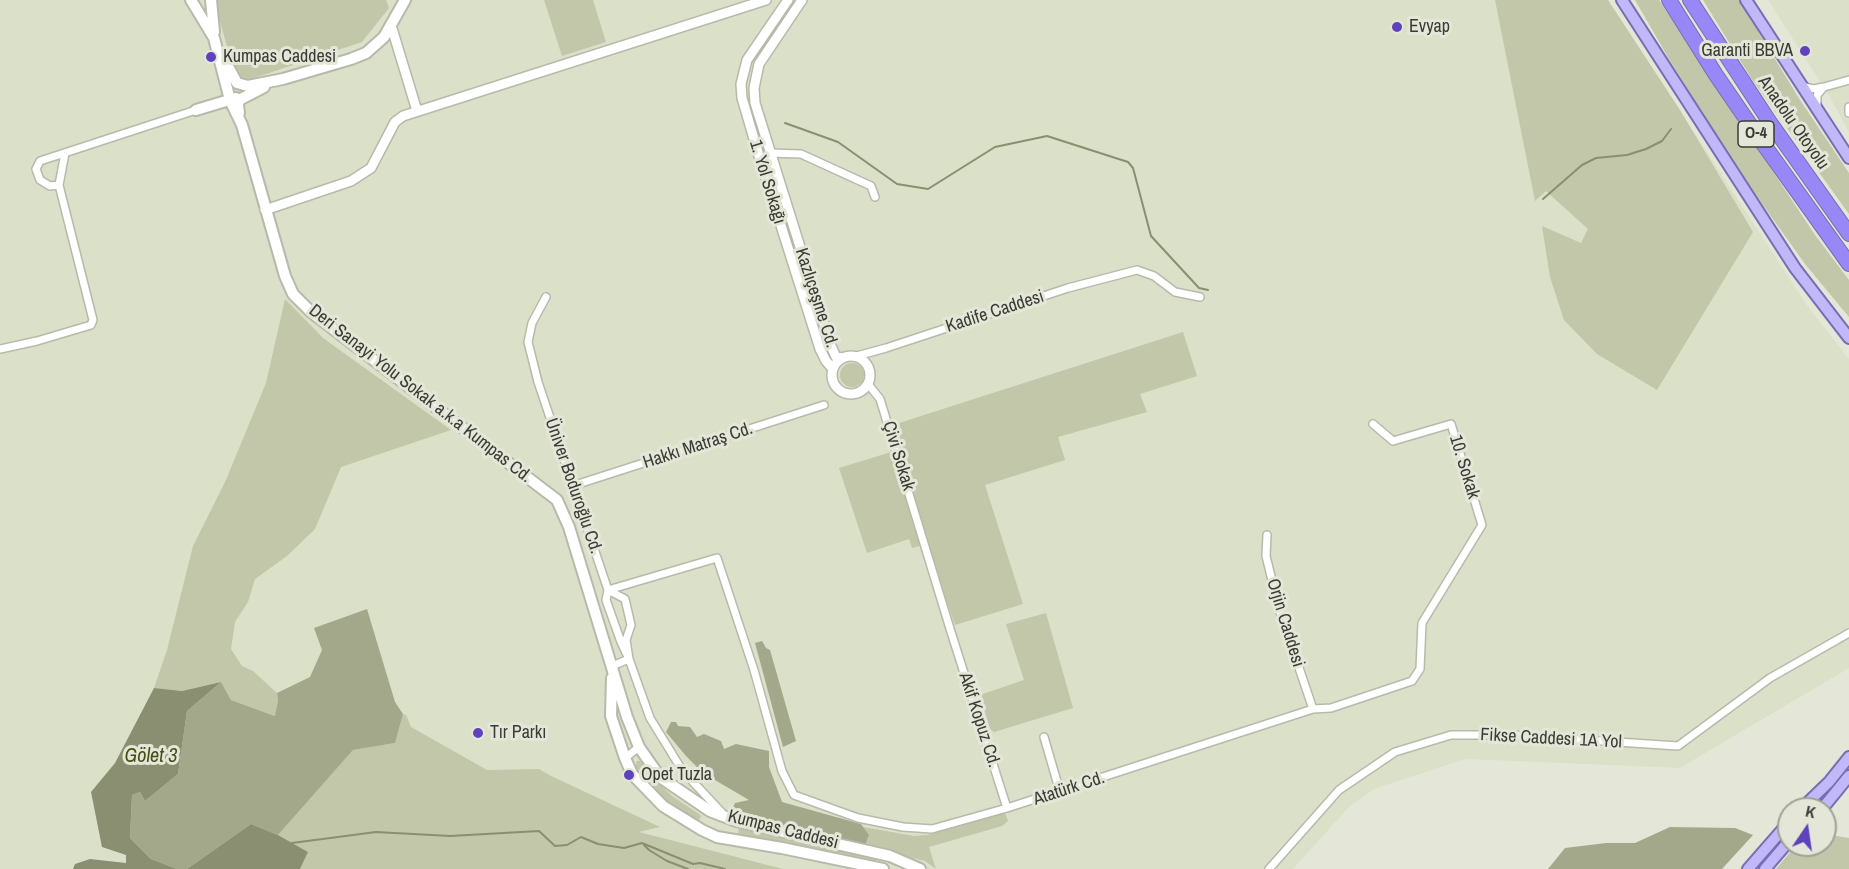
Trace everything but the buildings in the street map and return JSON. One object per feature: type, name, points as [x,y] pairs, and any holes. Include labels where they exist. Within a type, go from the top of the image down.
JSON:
[{"type":"highway","name":"Anadolu Otoyolu","points":[[1669,0],[1716,75],[1849,264]]},
{"type":"highway","name":"Anadolu Otoyolu","points":[[1690,0],[1769,122],[1849,234]]},
{"type":"main road","points":[[191,0],[237,83],[248,86],[284,79],[366,53],[384,37],[405,0]]},
{"type":"main road","points":[[210,0],[214,38]]},
{"type":"main road","points":[[1622,0],[1795,268],[1849,338]]},
{"type":"main road","points":[[1746,0],[1849,158]]},
{"type":"main road","name":"Deri Sanayi Yolu Sokak a.k.a Kumpas Cd.","points":[[214,38],[228,104],[242,125],[265,210],[285,276],[293,294],[305,306],[557,500],[569,527],[612,666]]},
{"type":"main road","points":[[196,110],[228,104],[284,79]]},
{"type":"main road","points":[[196,110],[222,95],[225,82]]},
{"type":"main road","points":[[242,125],[238,105],[239,100],[244,96]]},
{"type":"main road","name":"Kumpas Caddesi","points":[[612,666],[627,717],[639,747],[660,777],[710,811],[736,821],[890,856],[920,869]]},
{"type":"main road","name":"Kumpas Caddesi","points":[[612,666],[611,716],[625,758],[632,774],[663,806],[717,837],[883,869]]},
{"type":"main road","points":[[1813,797],[1849,757]]},
{"type":"main road","points":[[1832,797],[1849,776]]},
{"type":"main road","points":[[702,830],[710,811]]},
{"type":"main road","points":[[733,841],[736,821]]},
{"type":"main road","points":[[1748,869],[1777,836]]},
{"type":"main road","points":[[1765,869],[1777,855]]},
{"type":"street","points":[[265,210],[351,181],[371,168],[395,122],[403,116],[766,0]]},
{"type":"street","name":"1. Yol Sokağı","points":[[788,0],[747,60],[741,84],[742,98],[820,349],[833,369]]},
{"type":"street","name":"Kazlıçeşme Cd.","points":[[802,0],[759,64],[754,88],[755,103],[831,346],[836,357],[848,358]]},
{"type":"street","points":[[391,25],[417,111]]},
{"type":"street","points":[[1799,83],[1812,89],[1849,80]]},
{"type":"street","points":[[1820,114],[1816,101],[1819,91],[1824,87]]},
{"type":"street","points":[[1849,107],[1849,113]]},
{"type":"street","points":[[59,185],[50,186],[40,180],[36,169],[40,161],[196,110]]},
{"type":"street","points":[[0,349],[38,341],[91,325],[93,320],[59,185],[65,153]]},
{"type":"street","points":[[769,153],[801,154],[871,186],[875,197]]},
{"type":"street","name":"Kadife Caddesi","points":[[848,358],[886,348],[1068,288],[1137,270],[1154,276],[1175,292],[1200,297]]},
{"type":"street","name":"Üniver Boduroğlu Cd.","points":[[546,297],[532,323],[528,342],[538,382],[608,590],[606,600],[650,718],[682,770],[711,799],[725,817]]},
{"type":"street","points":[[848,358],[859,358],[868,366],[870,378],[868,384],[859,392],[847,394],[833,382],[833,369],[837,363],[848,358]]},
{"type":"street","name":"Çivi Sokak","points":[[868,384],[880,399],[951,632]]},
{"type":"street","name":"Hakkı Matraş Cd.","points":[[572,486],[824,405]]},
{"type":"street","name":"10. Sokak","points":[[1373,424],[1393,441],[1451,424],[1482,525]]},
{"type":"street","name":"Atatürk Cd.","points":[[608,590],[717,558],[754,670],[782,771],[794,795],[858,818],[932,830],[1060,792],[1313,709],[1331,708],[1412,681],[1420,669],[1422,623],[1482,525]]},
{"type":"street","name":"Orjin Caddesi","points":[[1267,535],[1266,556],[1279,609],[1313,709]]},
{"type":"street","points":[[608,590],[625,599],[631,625],[626,640],[629,659],[612,666]]},
{"type":"street","name":"Akif Kopuz Cd.","points":[[951,632],[1007,808]]},
{"type":"street","name":"Fikse Caddesi 1A Yol","points":[[1269,869],[1339,790],[1395,752],[1451,735],[1511,735],[1678,746],[1770,678],[1849,633]]},
{"type":"street","points":[[1044,737],[1060,792]]},
{"type":"street","points":[[625,758],[639,747]]},
{"type":"street","points":[[710,811],[711,799]]},
{"type":"shaded area","points":[[0,0],[1608,0],[1806,304],[1849,359],[1849,668],[1680,768],[1465,759],[1374,789],[1349,807],[1293,869],[0,869]]},
{"type":"shaded area","points":[[217,0],[386,0],[389,8],[362,42],[245,81],[236,79],[215,3]]},
{"type":"shaded area","points":[[544,0],[593,0],[606,42],[562,56]]},
{"type":"shaded area","points":[[1495,0],[1608,0],[1680,110],[1753,232],[1657,390],[1597,354],[1564,320],[1550,277],[1542,226],[1581,243],[1588,229],[1546,191],[1535,201]]},
{"type":"shaded area","points":[[1635,0],[1659,0],[1815,235],[1849,280],[1849,317],[1805,264],[1743,177]]},
{"type":"shaded area","points":[[1703,0],[1739,0],[1800,100],[1849,173],[1849,214],[1751,78]]},
{"type":"shaded area","points":[[1768,0],[1849,0],[1849,132],[1828,94]]},
{"type":"shaded area","points":[[285,299],[323,338],[451,430],[341,467],[315,529],[287,556],[255,579],[248,602],[235,622],[231,649],[242,666],[253,671],[277,693],[276,716],[231,700],[221,682],[182,691],[154,688],[167,650],[193,546],[226,480],[266,383]]},
{"type":"shaded area","points":[[1183,332],[1197,376],[1140,394],[1147,412],[1058,437],[1065,460],[985,485],[1023,604],[955,625],[927,544],[912,548],[909,539],[867,553],[839,468],[901,449],[893,425]]},
{"type":"shaded area","points":[[852,363],[857,364],[863,370],[863,380],[857,386],[852,387],[847,386],[841,380],[840,375],[841,370],[847,364]]},
{"type":"shaded area","points":[[367,609],[395,702],[403,714],[395,743],[353,750],[278,835],[251,824],[187,869],[177,869],[151,859],[130,838],[132,795],[140,792],[145,801],[178,774],[187,711],[221,682],[231,700],[275,716],[277,693],[310,677],[322,650],[314,628]]},
{"type":"shaded area","points":[[1046,613],[1073,708],[994,732],[990,729],[980,695],[1024,680],[1006,624]]},
{"type":"shaded area","points":[[762,641],[770,650],[796,741],[783,747],[755,643]]},
{"type":"shaded area","points":[[403,714],[406,715],[411,727],[487,770],[539,769],[660,827],[639,832],[783,869],[300,869],[308,852],[278,835],[353,750],[395,743]]},
{"type":"shaded area","points":[[671,722],[676,722],[678,726],[690,727],[697,737],[704,734],[721,741],[724,749],[736,744],[769,751],[769,767],[782,802],[861,824],[869,835],[865,846],[766,822],[732,810],[735,803],[749,800],[703,773],[686,756],[666,732]]},
{"type":"shaded area","points":[[637,761],[640,761],[672,796],[699,814],[701,816],[699,820],[697,821],[664,799],[639,775],[635,767]]},
{"type":"shaded area","points":[[1005,813],[1008,821],[1002,826],[929,847],[936,869],[925,861],[865,846],[869,836],[863,827],[914,836],[927,835]]},
{"type":"shaded area","points":[[739,826],[876,859],[875,861],[738,836]]},
{"type":"shaded area","points":[[1670,827],[1735,828],[1753,835],[1722,869],[1548,869],[1565,848],[1606,843],[1635,843]]},
{"type":"shaded area","points":[[1837,836],[1849,838],[1849,869],[1776,869],[1786,857],[1837,857]]},
{"type":"water","name":"Gölet 3","points":[[221,682],[187,711],[178,774],[145,801],[140,792],[132,795],[130,838],[151,859],[177,869],[73,869],[75,864],[90,859],[126,863],[126,855],[102,847],[91,792],[115,763],[154,688],[182,691]]},
{"type":"water","points":[[251,824],[278,835],[308,852],[300,869],[187,869]]},
{"type":"waterway","points":[[785,123],[838,142],[897,184],[928,189],[995,147],[1047,136],[1128,162],[1133,168],[1151,236],[1199,288],[1208,290]]},
{"type":"waterway","points":[[1543,199],[1582,165],[1596,158],[1627,155],[1646,149],[1662,141],[1671,129]]},
{"type":"waterway","points":[[292,843],[376,832],[450,836],[539,831],[555,846],[567,845],[581,837],[598,844],[624,848],[642,843],[693,864],[700,863],[725,869]]},
{"type":"waterway","points":[[644,845],[667,861],[688,869]]},
{"type":"place","name":"Evyap","points":[[1397,27]]},
{"type":"place","name":"Garanti BBVA","points":[[1805,51]]},
{"type":"place","name":"Kumpas Caddesi","points":[[211,57]]},
{"type":"place","name":"Tır Parkı","points":[[478,733]]},
{"type":"place","name":"Opet Tuzla","points":[[629,775]]}]
